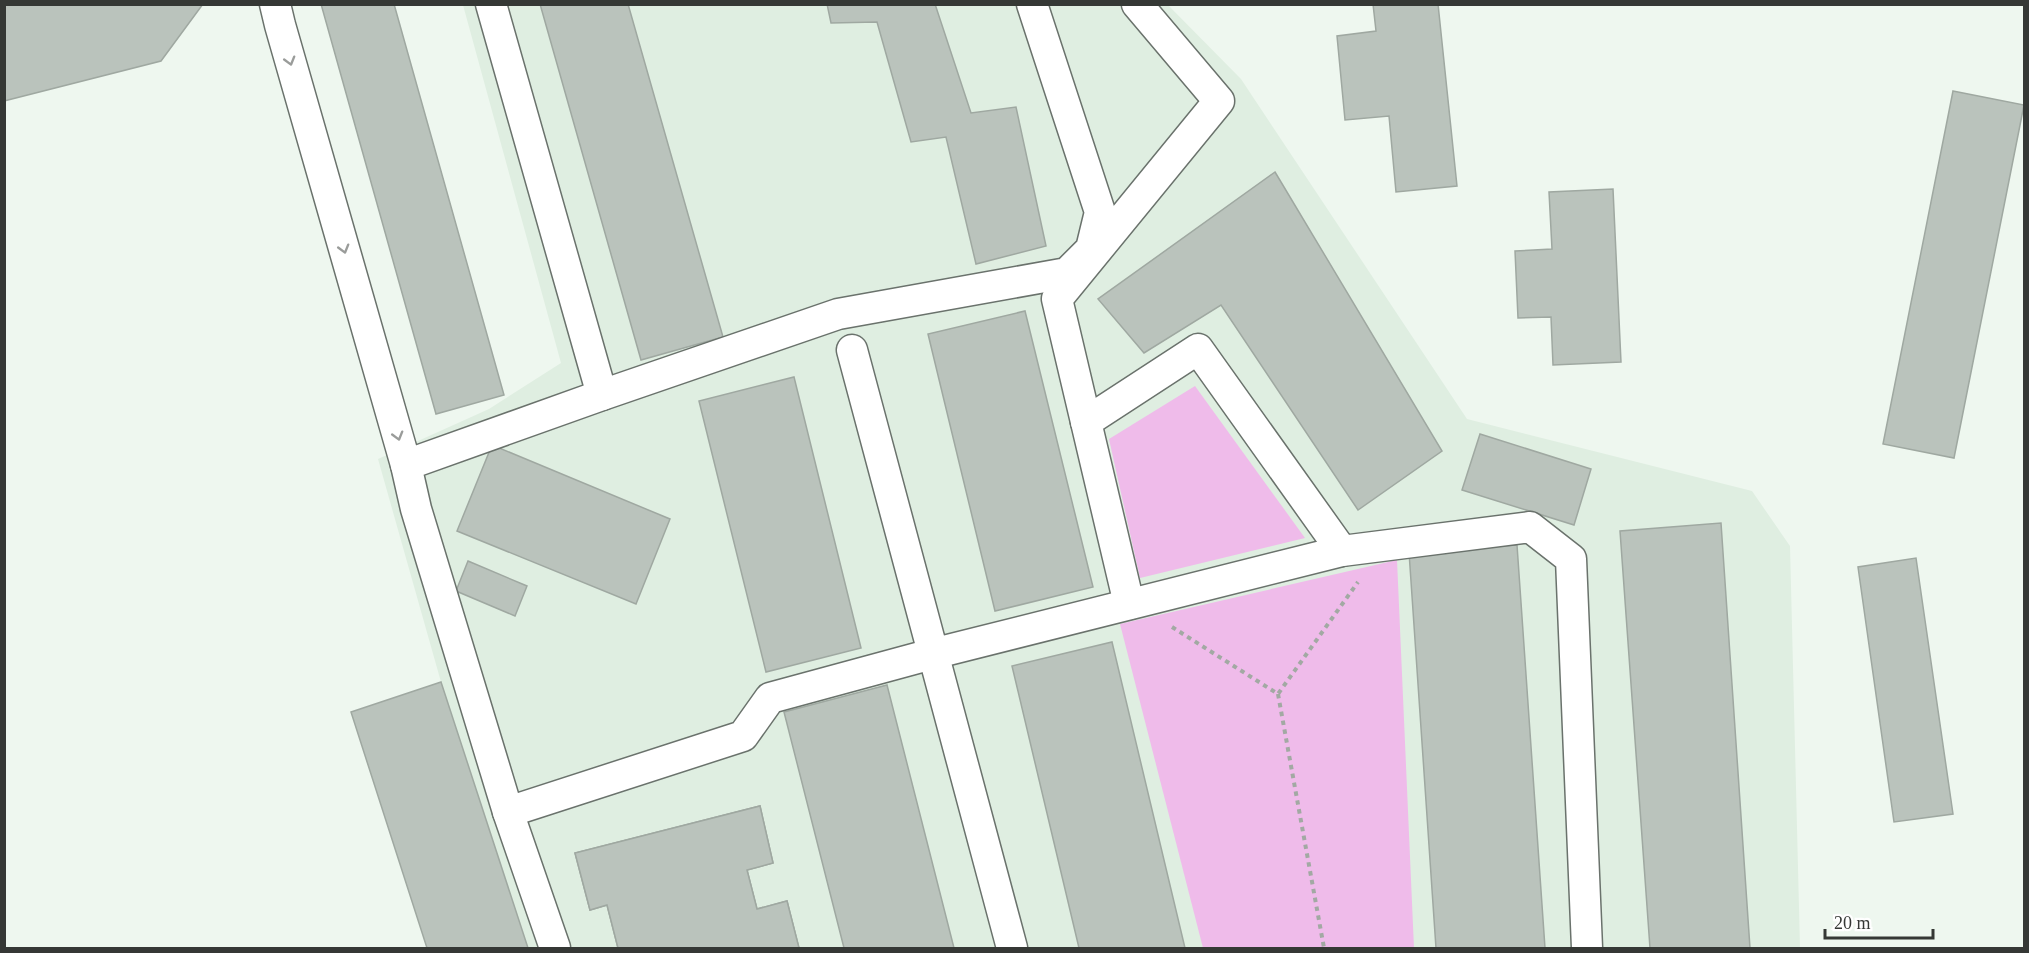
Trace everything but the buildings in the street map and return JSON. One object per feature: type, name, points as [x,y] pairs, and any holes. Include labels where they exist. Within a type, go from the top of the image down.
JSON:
[{"type":"street","points":[[276,4],[280,25],[406,465],[416,509],[508,812],[555,948]]},
{"type":"street","points":[[491,4],[602,395]]},
{"type":"street","points":[[406,465],[838,314],[1067,273],[1091,249],[1100,212],[1032,4]]},
{"type":"street","points":[[1132,604],[1057,299],[1219,101],[1137,4]]},
{"type":"street","points":[[1086,422],[1198,349],[1342,551]]},
{"type":"street","points":[[852,350],[1012,948]]},
{"type":"street","points":[[508,812],[743,736],[770,698],[932,654],[1342,551],[1530,526],[1571,559],[1587,948]]},
{"type":"path","points":[[1324,948],[1278,694],[1384,545]]},
{"type":"path","points":[[1132,604],[1278,694]]},
{"type":"shaded area","points":[[463,5],[1168,5],[1241,79],[1467,419],[1752,491],[1790,546],[1800,948],[528,948],[441,682],[378,459],[489,409],[561,363]]},
{"type":"shaded area","points":[[1195,386],[1305,538],[1140,578],[1109,439]]},
{"type":"shaded area","points":[[1397,560],[1414,948],[1203,948],[1120,624]]}]
